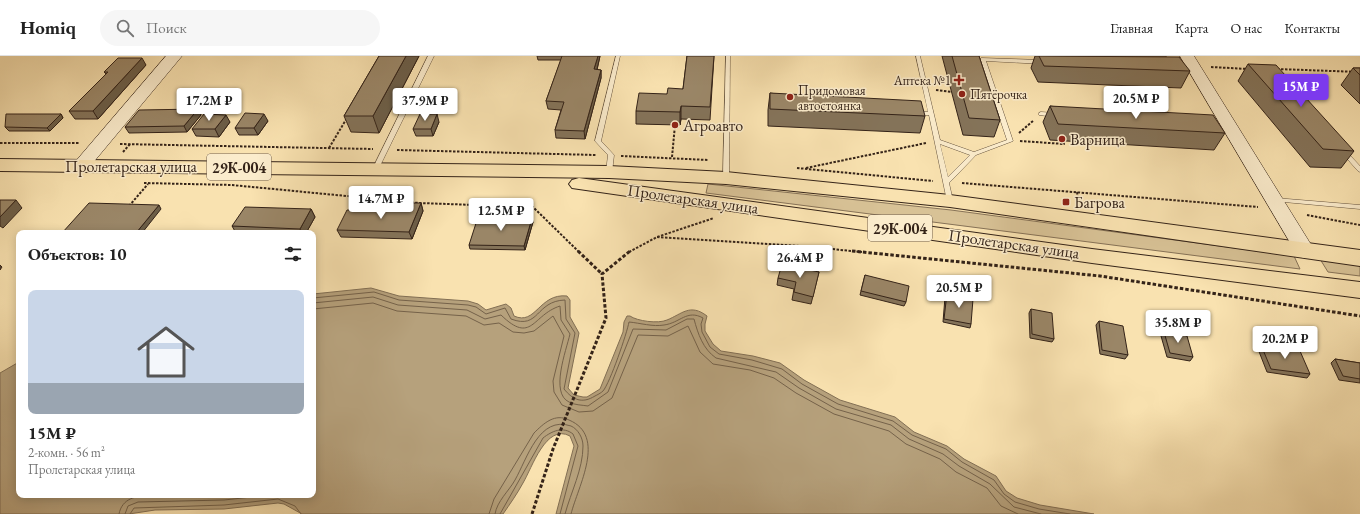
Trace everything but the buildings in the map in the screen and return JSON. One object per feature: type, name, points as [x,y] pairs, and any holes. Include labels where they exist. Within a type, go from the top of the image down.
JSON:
[{"type":"main road","name":"Пролетарская улица","points":[[0,165],[376,168],[478,171],[610,172],[695,176],[726,170],[777,184],[948,191],[1305,251],[1360,258]]},
{"type":"main road","name":"Пролетарская улица","points":[[478,171],[740,205],[1100,257],[1360,290]]},
{"type":"main road","points":[[688,198],[695,176]]},
{"type":"main road","points":[[1305,251],[1322,285]]},
{"type":"street","points":[[82,166],[174,56]]},
{"type":"street","points":[[1188,63],[1223,124],[1305,251]]},
{"type":"lane","points":[[376,168],[431,56]]},
{"type":"lane","points":[[610,172],[611,155],[598,141],[618,56]]},
{"type":"lane","points":[[726,170],[728,56]]},
{"type":"lane","points":[[918,56],[948,191]]},
{"type":"lane","points":[[948,191],[974,154],[1010,141],[982,58],[1051,62]]},
{"type":"lane","points":[[907,113],[931,114]]},
{"type":"lane","points":[[1041,114],[1064,116]]},
{"type":"lane","points":[[937,141],[974,154]]},
{"type":"lane","points":[[1339,147],[1360,170]]},
{"type":"lane","points":[[1276,204],[1360,207]]},
{"type":"path","points":[[1188,63],[1248,69]]},
{"type":"path","points":[[1272,69],[1360,72]]},
{"type":"path","points":[[1010,141],[1041,114]]},
{"type":"path","points":[[329,148],[349,115]]},
{"type":"path","points":[[675,125],[672,157],[726,170]]},
{"type":"path","points":[[777,184],[802,169],[937,141]]},
{"type":"path","points":[[1010,141],[1064,144],[1063,141]]},
{"type":"path","points":[[0,143],[82,143]]},
{"type":"path","points":[[795,168],[948,191],[1276,204],[1360,225]]},
{"type":"path","points":[[128,208],[148,184],[232,185],[419,203],[533,207],[602,274],[606,318],[553,449],[532,514]]},
{"type":"path","points":[[602,274],[633,249],[657,237],[726,214],[740,205]]},
{"type":"path","points":[[657,237],[801,246],[1100,276],[1360,316]]},
{"type":"shaded area","points":[[708,184],[951,210],[1294,256],[1300,269],[706,193]]},
{"type":"shaded area","points":[[1320,259],[1360,265],[1360,276],[1328,272]]},
{"type":"water","points":[[371,288],[399,296],[468,301],[478,304],[486,310],[506,304],[511,308],[514,316],[521,318],[528,317],[550,299],[558,296],[567,296],[570,300],[570,317],[579,333],[568,388],[574,395],[583,397],[587,397],[600,389],[623,332],[624,322],[627,316],[642,321],[658,322],[667,320],[686,311],[696,310],[707,316],[705,331],[713,344],[721,351],[753,356],[780,363],[804,380],[840,400],[895,417],[914,432],[947,446],[964,459],[996,476],[1006,491],[1017,498],[1040,505],[1094,514],[556,514],[574,446],[570,436],[561,434],[554,436],[547,441],[541,449],[521,487],[503,514],[302,514],[284,504],[278,503],[224,509],[155,510],[129,514],[0,514],[0,373],[16,364],[16,498],[316,498],[316,294]]},
{"type":"place","name":"Аптека №1","points":[[959,80]]},
{"type":"place","name":"Пятёрочка","points":[[962,94]]},
{"type":"place","name":"Придомовая автостоянка","points":[[790,97]]},
{"type":"place","name":"Агроавто","points":[[675,125]]},
{"type":"place","name":"Варница","points":[[1062,139]]},
{"type":"place","name":"Багрова","points":[[1066,202]]}]
